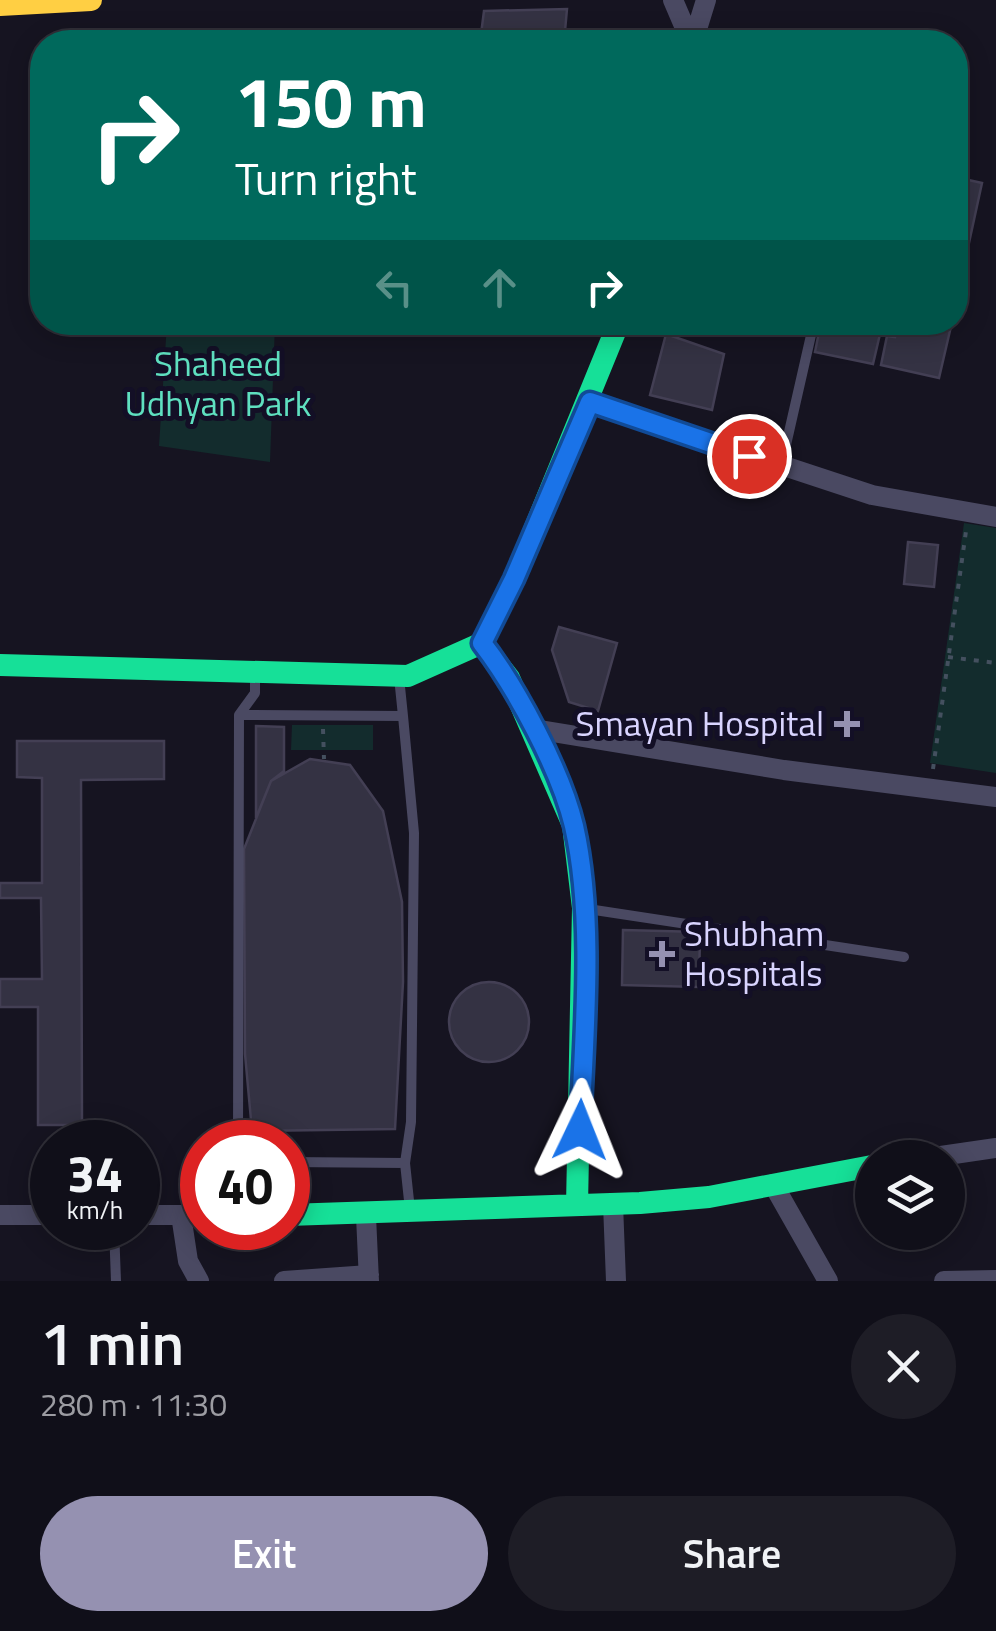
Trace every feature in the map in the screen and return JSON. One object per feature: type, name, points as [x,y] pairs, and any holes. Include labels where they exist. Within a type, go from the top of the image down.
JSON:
[{"type":"street","points":[[0,4],[91,0]]},
{"type":"street","points":[[673,0],[687,30]]},
{"type":"street","points":[[696,30],[706,0]]},
{"type":"street","points":[[0,665],[408,676],[482,643],[514,579],[615,335]]},
{"type":"street","points":[[590,402],[872,495],[996,517]]},
{"type":"street","points":[[482,643],[509,678],[574,824],[582,908],[584,1016],[577,1206]]},
{"type":"street","points":[[534,728],[996,797]]},
{"type":"street","points":[[965,1152],[996,1148]]},
{"type":"street","points":[[310,1216],[577,1206],[709,1196],[855,1169]]},
{"type":"street","points":[[773,1184],[828,1281]]},
{"type":"street","points":[[613,1204],[616,1281]]},
{"type":"street","points":[[0,1214],[30,1215]]},
{"type":"street","points":[[284,1281],[369,1278],[366,1216]]},
{"type":"street","points":[[186,1250],[199,1281]]},
{"type":"street","points":[[944,1281],[996,1280]]},
{"type":"lane","points":[[781,467],[811,335]]},
{"type":"lane","points":[[238,1120],[239,715],[255,693],[256,672]]},
{"type":"lane","points":[[399,676],[414,833],[411,1122],[405,1163],[410,1213]]},
{"type":"lane","points":[[239,715],[403,716]]},
{"type":"lane","points":[[582,908],[904,957]]},
{"type":"lane","points":[[310,1162],[405,1163]]},
{"type":"lane","points":[[115,1250],[116,1281]]},
{"type":"path","points":[[930,788],[968,513]]},
{"type":"path","points":[[948,657],[996,663]]},
{"type":"path","points":[[323,715],[324,759]]},
{"type":"green space","name":"Shaheed Udhyan Park","points":[[166,335],[275,335],[270,462],[159,446]]},
{"type":"green space","points":[[964,523],[996,528],[996,773],[930,763]]},
{"type":"green space","points":[[292,725],[373,725],[373,750],[291,750]]},
{"type":"building","points":[[567,9],[565,30],[482,30],[484,11]]},
{"type":"building","points":[[968,180],[982,183],[968,247]]},
{"type":"building","points":[[666,335],[724,354],[712,410],[650,395]]},
{"type":"building","points":[[818,335],[880,335],[873,364],[815,352]]},
{"type":"building","points":[[949,335],[939,378],[881,365],[887,336]]},
{"type":"building","points":[[908,542],[938,545],[934,587],[904,584]]},
{"type":"building","points":[[559,627],[617,643],[598,711],[569,702],[552,650]]},
{"type":"building","points":[[256,726],[284,727],[284,771],[271,781],[256,818]]},
{"type":"building","points":[[17,741],[164,741],[164,779],[81,780],[82,1120],[38,1120],[38,1007],[0,1007],[0,979],[42,979],[41,898],[0,898],[0,883],[42,883],[42,778],[17,777]]},
{"type":"building","points":[[310,759],[350,765],[383,811],[402,902],[403,982],[395,1129],[310,1130],[310,1120],[251,1120],[245,1054],[244,849],[271,781]]},
{"type":"building","points":[[623,930],[700,932],[699,987],[622,985]]},
{"type":"building","points":[[481,982],[497,982],[518,993],[529,1022],[518,1051],[497,1062],[481,1062],[467,1056],[455,1044],[449,1030],[449,1014],[455,1000],[467,988]]},
{"type":"traffic: fast","points":[[577,1205],[583,908],[573,825],[509,678],[482,643],[514,579],[614,335]]},
{"type":"traffic: fast","points":[[0,665],[408,676],[482,643]]},
{"type":"traffic: fast","points":[[310,1214],[640,1203],[709,1197],[855,1169]]},
{"type":"traffic: slow","points":[[0,5],[91,0]]},
{"type":"place","name":"Smayan Hospital","points":[[847,724]]},
{"type":"place","name":"Shubham Hospitals","points":[[662,954]]},
{"type":"route","points":[[580,1130],[582,908],[574,824],[509,678],[482,643],[514,579],[590,402],[749,456]]}]
